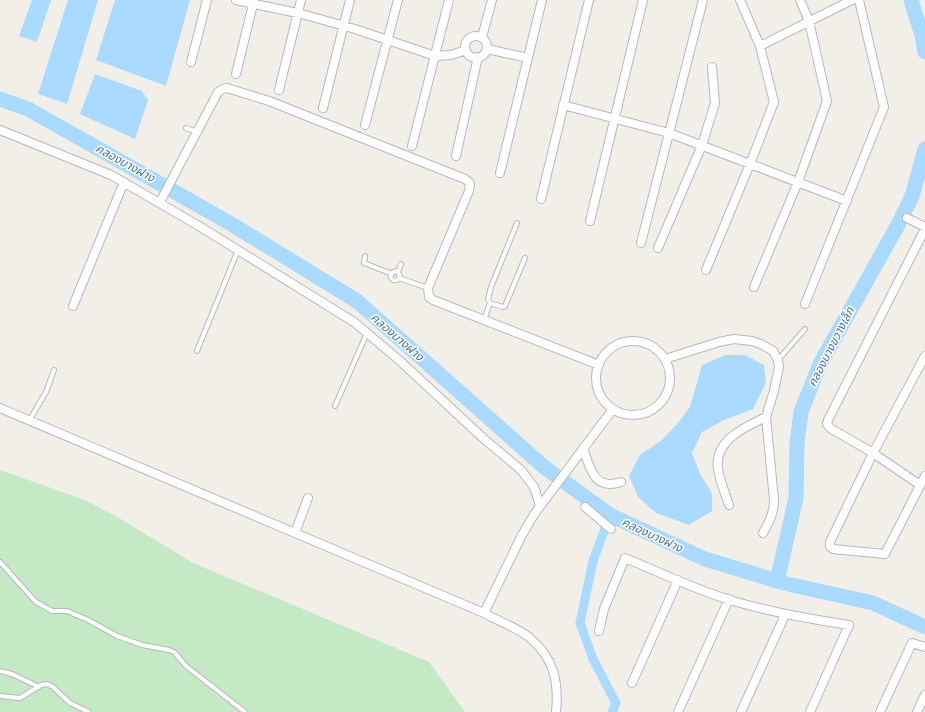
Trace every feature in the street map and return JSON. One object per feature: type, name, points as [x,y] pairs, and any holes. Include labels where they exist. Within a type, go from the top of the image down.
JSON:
[{"type":"street","points":[[192,62],[207,0]]},
{"type":"street","points":[[236,0],[253,2],[298,13],[344,26],[435,56],[451,55],[466,50]]},
{"type":"street","points":[[279,90],[301,0]]},
{"type":"street","points":[[323,108],[350,0]]},
{"type":"street","points":[[365,125],[398,0]]},
{"type":"street","points":[[412,146],[449,0]]},
{"type":"street","points":[[482,37],[492,0]]},
{"type":"street","points":[[500,173],[542,0]]},
{"type":"street","points":[[541,199],[589,0]]},
{"type":"street","points":[[590,221],[616,119],[643,0]]},
{"type":"street","points":[[642,243],[703,0]]},
{"type":"street","points":[[706,270],[774,102],[760,46],[740,0]]},
{"type":"street","points":[[754,287],[798,182],[827,101],[809,21],[800,0]]},
{"type":"street","points":[[760,46],[852,0]]},
{"type":"street","points":[[805,304],[884,107],[859,0]]},
{"type":"street","points":[[236,74],[253,2]]},
{"type":"street","points":[[474,36],[482,37],[486,42],[487,49],[484,55],[478,57],[469,55],[465,46],[468,39],[474,36]]},
{"type":"street","points":[[487,49],[528,58]]},
{"type":"street","points":[[456,156],[478,57]]},
{"type":"street","points":[[658,248],[702,146],[715,103],[712,67]]},
{"type":"street","points":[[160,202],[218,92],[227,88],[269,101],[466,179],[470,183],[470,191],[428,288],[429,297],[433,300],[599,365]]},
{"type":"street","points":[[563,106],[669,133],[847,201]]},
{"type":"street","points":[[0,130],[99,170],[124,182],[160,202],[354,322],[399,360],[483,438],[521,470],[534,487],[540,506]]},
{"type":"street","points":[[73,306],[124,182]]},
{"type":"street","points":[[907,218],[925,228],[827,424],[830,428],[873,453],[920,485]]},
{"type":"street","points":[[665,359],[719,342],[734,339],[752,341],[761,344],[773,352],[778,360],[774,391],[766,417],[774,509],[772,518],[763,533]]},
{"type":"street","points":[[636,341],[647,344],[657,350],[665,359],[669,369],[670,380],[668,391],[663,401],[655,408],[645,413],[634,415],[623,414],[613,409],[604,401],[598,390],[597,377],[599,365],[605,355],[614,347],[624,342],[636,341]]},
{"type":"street","points":[[925,356],[873,453],[830,542],[830,546],[833,549],[885,554],[925,476]]},
{"type":"street","points":[[0,408],[484,613],[529,637],[545,653],[552,665],[558,700],[556,712]]},
{"type":"street","points":[[484,613],[522,535],[540,506],[613,409]]},
{"type":"street","points":[[729,505],[718,470],[719,454],[736,432],[766,417]]},
{"type":"street","points":[[583,448],[591,472],[595,478],[607,485],[613,485],[621,482]]},
{"type":"street","points":[[295,533],[308,498]]},
{"type":"street","points":[[585,508],[611,529]]},
{"type":"street","points":[[599,631],[604,609],[625,558],[729,600],[785,615],[849,625],[810,712]]},
{"type":"street","points":[[632,683],[678,580]]},
{"type":"street","points":[[678,712],[729,600]]},
{"type":"street","points":[[741,712],[785,615]]},
{"type":"street","points":[[880,712],[912,642],[925,647]]},
{"type":"street","points":[[917,712],[925,695]]},
{"type":"lane","points":[[186,128],[197,132]]},
{"type":"lane","points":[[484,320],[490,303],[488,299],[491,287],[517,223]]},
{"type":"lane","points":[[197,351],[238,250]]},
{"type":"lane","points":[[366,256],[364,263],[392,274],[394,272],[398,272]]},
{"type":"lane","points":[[490,303],[503,307],[505,306],[525,258]]},
{"type":"lane","points":[[400,278],[398,272],[401,264]]},
{"type":"lane","points":[[392,274],[391,277],[394,280],[400,278],[428,288]]},
{"type":"lane","points":[[778,360],[805,329]]},
{"type":"lane","points":[[335,406],[368,333]]},
{"type":"lane","points":[[29,421],[46,392],[54,370]]},
{"type":"lane","points":[[0,562],[36,602],[52,611],[67,612],[88,620],[117,636],[174,652],[186,666],[245,712]]},
{"type":"lane","points":[[0,671],[12,674],[39,687]]},
{"type":"lane","points":[[0,696],[20,698],[41,685],[49,684],[70,703],[89,712]]},
{"type":"green space","points":[[0,470],[85,500],[119,518],[193,563],[429,662],[465,712],[0,712]]},
{"type":"water","points":[[32,0],[51,0],[37,42],[19,36]]},
{"type":"water","points":[[68,0],[98,0],[67,104],[38,94]]},
{"type":"water","points":[[115,0],[190,0],[166,86],[96,60]]},
{"type":"water","points":[[95,74],[142,91],[148,100],[135,139],[80,114]]},
{"type":"water","points":[[725,355],[745,355],[764,365],[766,383],[753,409],[724,420],[702,432],[692,453],[700,474],[712,493],[712,511],[689,525],[656,513],[638,497],[629,476],[640,455],[662,440],[678,423],[690,407],[702,365]]},
{"type":"waterway","name":"คลองบางขวางเล็ก","points":[[911,0],[922,35],[925,52]]},
{"type":"waterway","name":"คลองบางฝาง","points":[[0,99],[28,109],[129,166],[233,225],[357,301],[544,467],[610,515],[705,559],[784,583]]},
{"type":"waterway","name":"คลองบางขวางเล็ก","points":[[777,581],[796,498],[797,443],[801,412],[820,364],[898,225],[912,196],[925,149]]},
{"type":"waterway","points":[[610,515],[593,561],[580,623],[593,659],[616,703],[612,712]]},
{"type":"waterway","name":"คลองบางฝาง","points":[[792,585],[873,603],[925,627]]}]
